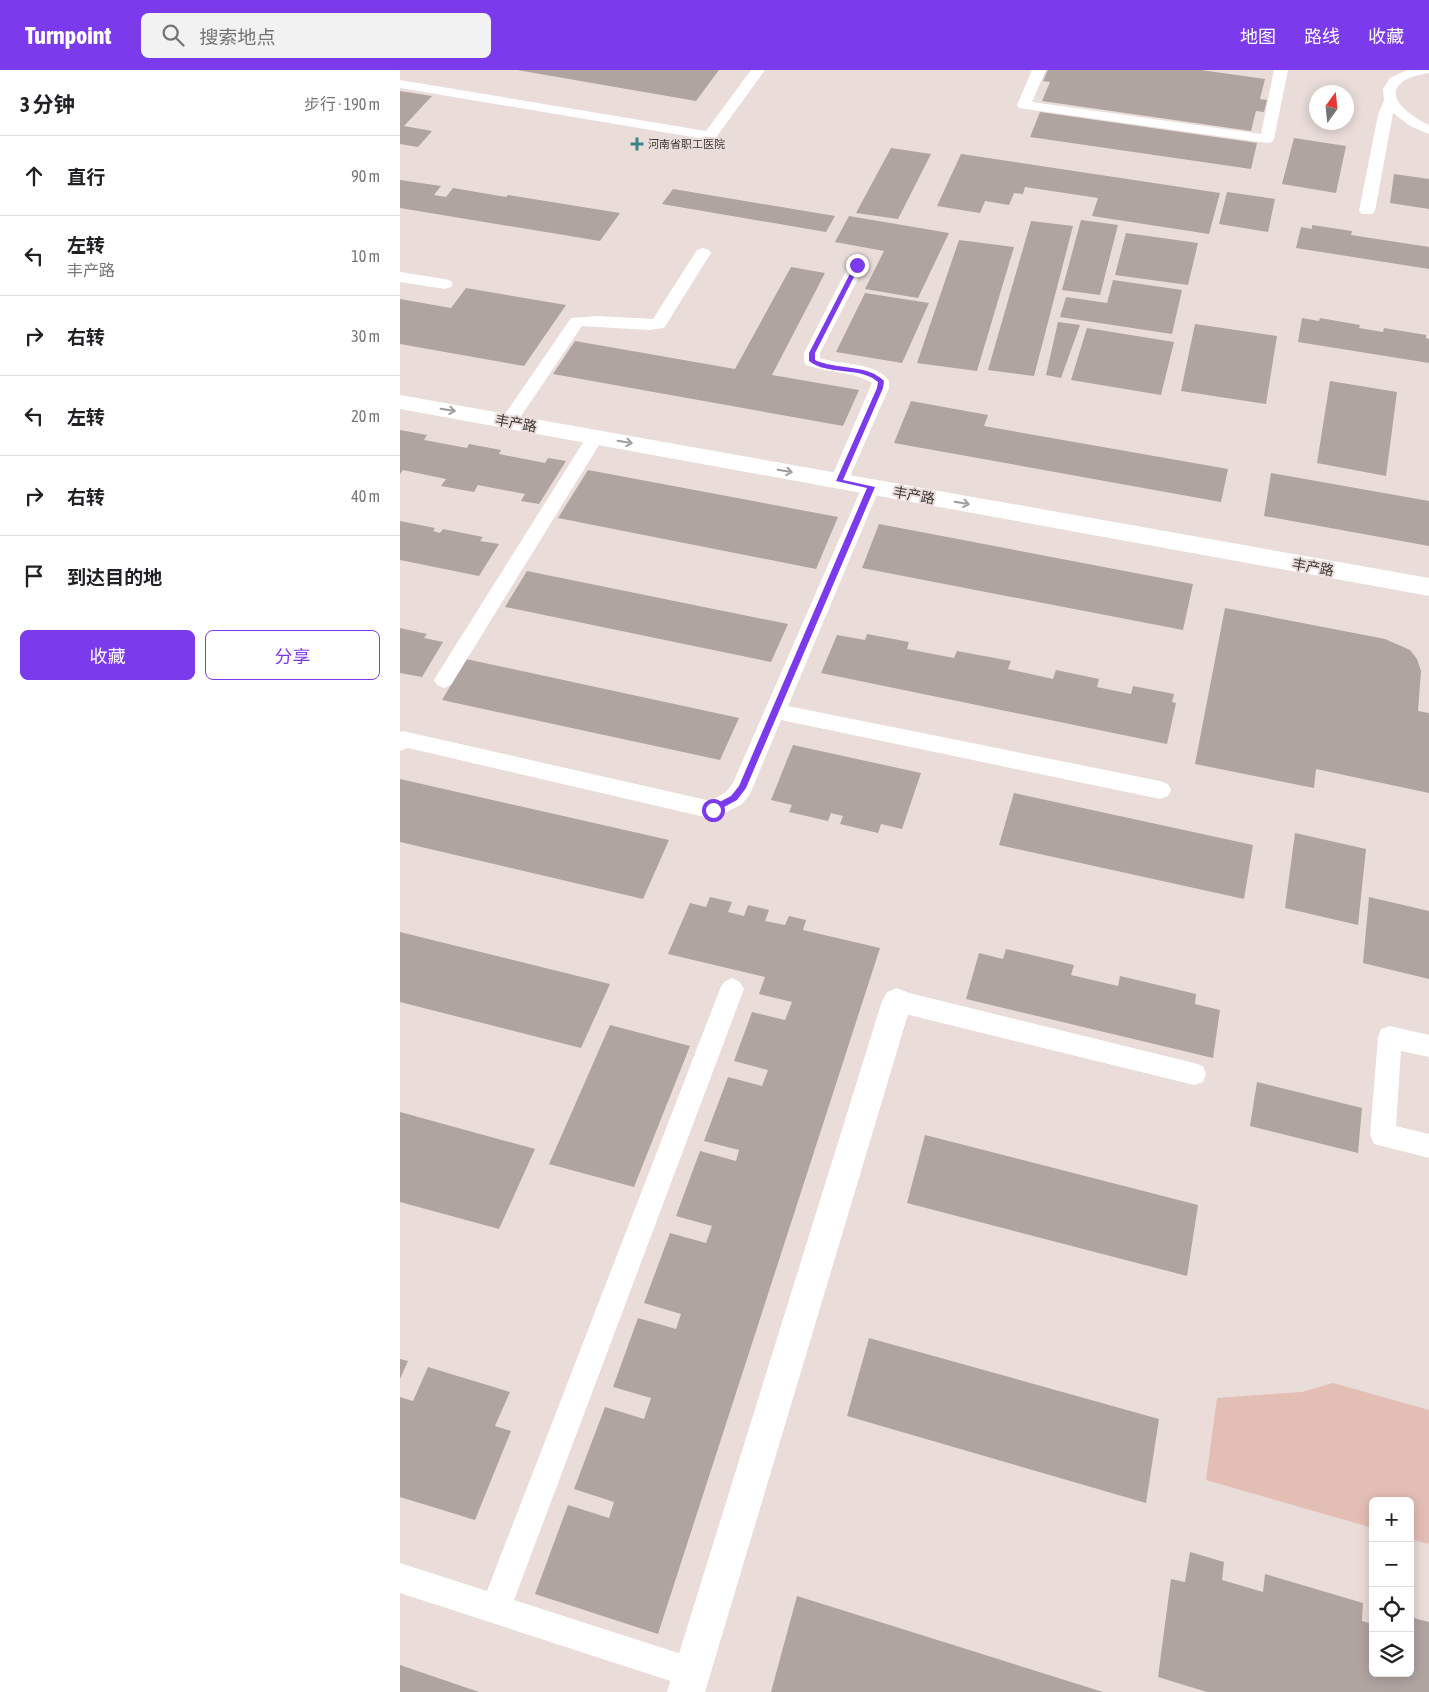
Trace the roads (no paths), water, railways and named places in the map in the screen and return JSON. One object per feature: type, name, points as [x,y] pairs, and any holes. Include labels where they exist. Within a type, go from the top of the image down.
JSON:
[{"type":"street","name":"丰产路","points":[[400,402],[1429,587]]},
{"type":"street","points":[[689,1682],[897,1001]]},
{"type":"lane","points":[[400,84],[710,136],[758,70]]},
{"type":"lane","points":[[1039,70],[1024,105],[1267,139],[1281,70]]},
{"type":"lane","points":[[1424,70],[1395,75],[1389,94],[1390,102],[1396,111],[1406,119],[1429,130]]},
{"type":"lane","points":[[1367,211],[1385,115],[1390,102]]},
{"type":"lane","points":[[509,422],[577,322],[589,320],[642,326],[658,324],[703,252]]},
{"type":"lane","points":[[839,481],[880,388],[881,381],[873,374],[822,366],[812,361],[812,353],[857,265]]},
{"type":"lane","points":[[400,276],[445,284]]},
{"type":"lane","points":[[444,680],[595,437]]},
{"type":"lane","points":[[400,744],[403,738],[713,810],[734,798],[742,788],[871,487]]},
{"type":"lane","points":[[775,710],[1160,790]]},
{"type":"lane","points":[[496,1608],[732,989]]},
{"type":"lane","points":[[897,1001],[1194,1074]]},
{"type":"lane","points":[[1429,1046],[1390,1037],[1383,1135],[1429,1146]]},
{"type":"lane","points":[[400,1578],[496,1608],[689,1682]]},
{"type":"place","name":"河南省职工医院","points":[[637,144]]}]
